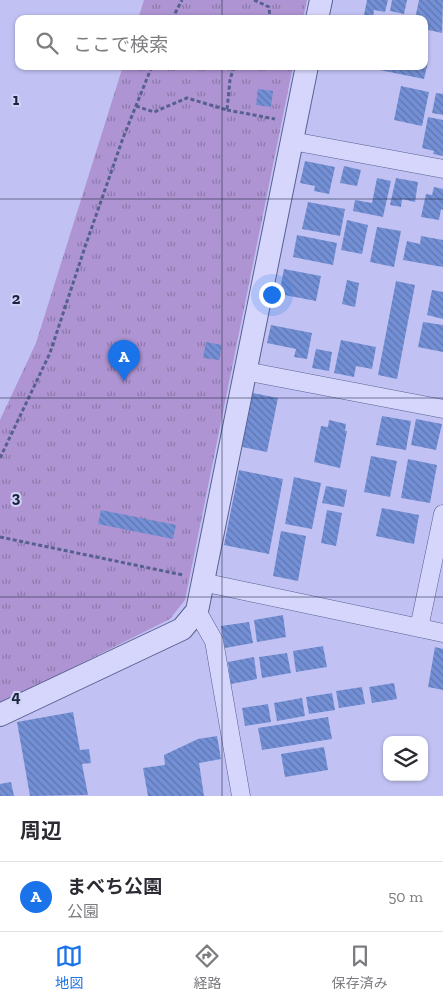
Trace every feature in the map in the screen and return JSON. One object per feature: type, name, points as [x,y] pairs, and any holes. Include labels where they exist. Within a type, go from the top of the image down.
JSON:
[{"type":"street","points":[[318,15],[321,0]]},
{"type":"street","points":[[0,714],[182,629],[197,611],[306,70]]},
{"type":"street","points":[[292,141],[443,170]]},
{"type":"street","points":[[245,371],[443,410]]},
{"type":"street","points":[[419,628],[443,514]]},
{"type":"street","points":[[202,582],[443,633]]},
{"type":"street","points":[[197,611],[214,641],[241,796]]},
{"type":"path","points":[[174,15],[182,0]]},
{"type":"path","points":[[254,0],[269,7],[270,15]]},
{"type":"path","points":[[0,458],[50,353],[85,247],[150,70]]},
{"type":"path","points":[[227,110],[233,70]]},
{"type":"path","points":[[136,106],[154,112],[187,98],[227,110],[275,119]]},
{"type":"path","points":[[0,537],[179,573],[202,582]]},
{"type":"green space","points":[[144,0],[307,0],[304,15],[139,15]]},
{"type":"green space","points":[[122,70],[292,70],[185,600],[170,619],[0,704],[0,420],[36,343]]},
{"type":"building","points":[[367,0],[388,0],[385,12],[374,10],[373,15],[364,15]]},
{"type":"building","points":[[392,0],[407,0],[404,14],[390,11]]},
{"type":"building","points":[[419,0],[443,0],[442,33],[428,30],[428,15],[416,15]]},
{"type":"building","points":[[380,70],[426,70],[424,79]]},
{"type":"building","points":[[401,86],[429,92],[422,126],[394,120]]},
{"type":"building","points":[[258,89],[273,91],[271,107],[256,105]]},
{"type":"building","points":[[436,93],[443,94],[443,115],[432,113]]},
{"type":"building","points":[[428,117],[443,120],[443,156],[433,154],[434,151],[422,148]]},
{"type":"building","points":[[305,161],[335,167],[329,194],[314,191],[315,186],[300,183]]},
{"type":"building","points":[[344,166],[361,170],[357,186],[340,183]]},
{"type":"building","points":[[377,178],[391,181],[383,217],[353,211],[355,200],[372,203]]},
{"type":"building","points":[[396,178],[418,182],[415,202],[402,199],[401,207],[390,205]]},
{"type":"building","points":[[434,187],[443,189],[443,210],[441,209],[439,220],[421,217],[426,194],[432,195]]},
{"type":"building","points":[[308,202],[345,209],[340,236],[302,229]]},
{"type":"building","points":[[347,220],[368,225],[362,254],[341,250]]},
{"type":"building","points":[[377,227],[401,231],[394,267],[370,262]]},
{"type":"building","points":[[297,235],[337,243],[333,265],[293,257]]},
{"type":"building","points":[[421,236],[443,240],[443,267],[403,260],[407,241],[420,244]]},
{"type":"building","points":[[284,269],[321,276],[316,301],[279,294]]},
{"type":"building","points":[[347,280],[359,283],[355,307],[342,304]]},
{"type":"building","points":[[396,281],[415,285],[397,379],[378,375]]},
{"type":"building","points":[[432,290],[443,292],[443,319],[427,315]]},
{"type":"building","points":[[423,322],[443,325],[443,352],[418,347]]},
{"type":"building","points":[[271,325],[312,333],[307,359],[294,357],[296,349],[267,343]]},
{"type":"building","points":[[341,340],[376,347],[372,369],[356,366],[354,377],[334,373]]},
{"type":"building","points":[[206,342],[222,345],[219,360],[203,358]]},
{"type":"building","points":[[316,349],[332,352],[329,371],[312,368]]},
{"type":"building","points":[[253,393],[278,398],[267,452],[242,447]]},
{"type":"building","points":[[382,416],[411,421],[406,450],[376,445]]},
{"type":"building","points":[[416,419],[442,424],[436,450],[411,445]]},
{"type":"building","points":[[329,420],[346,424],[345,431],[347,431],[340,468],[314,462],[321,426],[328,427]]},
{"type":"building","points":[[371,456],[397,461],[390,497],[364,492]]},
{"type":"building","points":[[408,459],[437,465],[430,503],[401,498]]},
{"type":"building","points":[[239,470],[283,479],[269,554],[224,545]]},
{"type":"building","points":[[294,477],[321,483],[312,529],[285,524]]},
{"type":"building","points":[[326,486],[347,490],[344,507],[322,503]]},
{"type":"building","points":[[382,508],[419,515],[414,544],[376,536]]},
{"type":"building","points":[[101,510],[176,525],[173,539],[98,524]]},
{"type":"building","points":[[327,510],[342,513],[336,546],[321,543]]},
{"type":"building","points":[[281,531],[306,536],[298,581],[273,576]]},
{"type":"building","points":[[283,615],[286,637],[257,642],[254,620]]},
{"type":"building","points":[[249,622],[253,643],[225,648],[221,626]]},
{"type":"building","points":[[323,646],[327,667],[296,672],[293,651]]},
{"type":"building","points":[[435,647],[443,649],[443,690],[428,687]]},
{"type":"building","points":[[287,653],[291,673],[262,678],[259,657]]},
{"type":"building","points":[[254,657],[257,679],[231,684],[228,662]]},
{"type":"building","points":[[394,683],[397,699],[372,703],[369,687]]},
{"type":"building","points":[[362,687],[365,704],[339,708],[336,691]]},
{"type":"building","points":[[332,693],[335,710],[309,714],[306,697]]},
{"type":"building","points":[[302,698],[305,716],[277,721],[274,703]]},
{"type":"building","points":[[268,704],[271,722],[245,726],[242,708]]},
{"type":"building","points":[[73,712],[80,750],[89,749],[91,763],[82,764],[88,795],[30,796],[17,722]]},
{"type":"building","points":[[328,717],[332,739],[262,750],[258,728]]},
{"type":"building","points":[[217,736],[221,759],[199,763],[204,796],[148,796],[143,768],[165,765],[164,755],[198,739]]},
{"type":"building","points":[[324,747],[328,770],[285,777],[281,754]]},
{"type":"building","points":[[11,782],[14,796],[0,796],[0,784]]},
{"type":"place","name":"まべち公園","points":[[124,381]]}]
